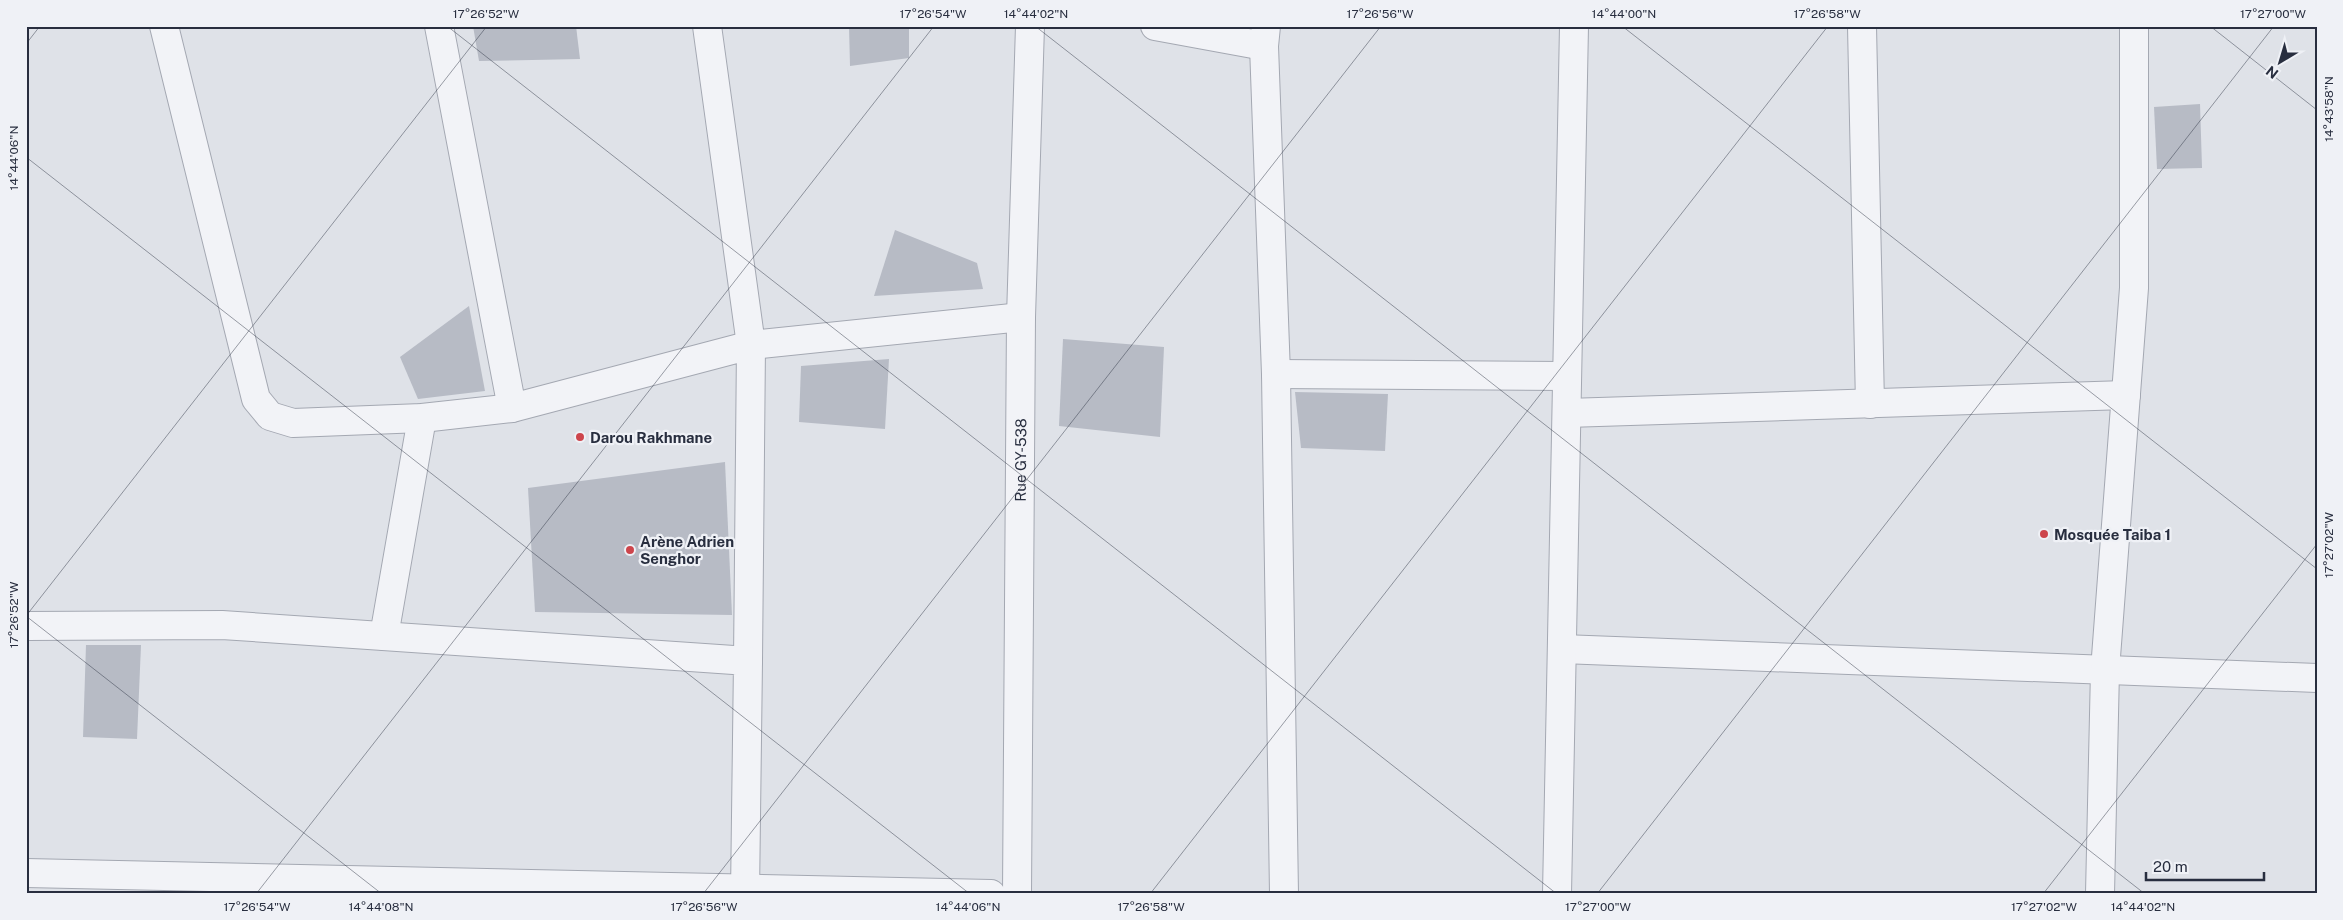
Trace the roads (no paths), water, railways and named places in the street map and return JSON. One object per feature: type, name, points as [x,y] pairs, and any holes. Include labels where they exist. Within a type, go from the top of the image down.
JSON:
[{"type":"street","points":[[164,26],[256,399],[270,416],[293,423],[422,418],[512,408],[751,345],[1021,317]]},
{"type":"street","points":[[439,26],[512,408]]},
{"type":"street","points":[[707,26],[751,345],[745,891]]},
{"type":"street","name":"Rue GY-538","points":[[1017,894],[1021,317],[1030,26]]},
{"type":"street","points":[[1155,26],[1265,36],[1276,374],[1284,894]]},
{"type":"street","points":[[1557,894],[1574,26]]},
{"type":"street","points":[[1862,26],[1870,404]]},
{"type":"street","points":[[2100,894],[2105,670],[2134,288],[2134,26]]},
{"type":"street","points":[[1276,374],[1567,376]]},
{"type":"street","points":[[1567,413],[2126,395]]},
{"type":"street","points":[[384,636],[422,418]]},
{"type":"street","points":[[26,626],[222,625],[748,661]]},
{"type":"street","points":[[1562,649],[2317,678]]},
{"type":"street","points":[[26,873],[745,891],[991,894]]},
{"type":"place","name":"Darou Rakhmane","points":[[580,437]]},
{"type":"place","name":"Mosquée Taiba 1","points":[[2044,534]]},
{"type":"place","name":"Arène Adrien Senghor","points":[[630,550]]}]
